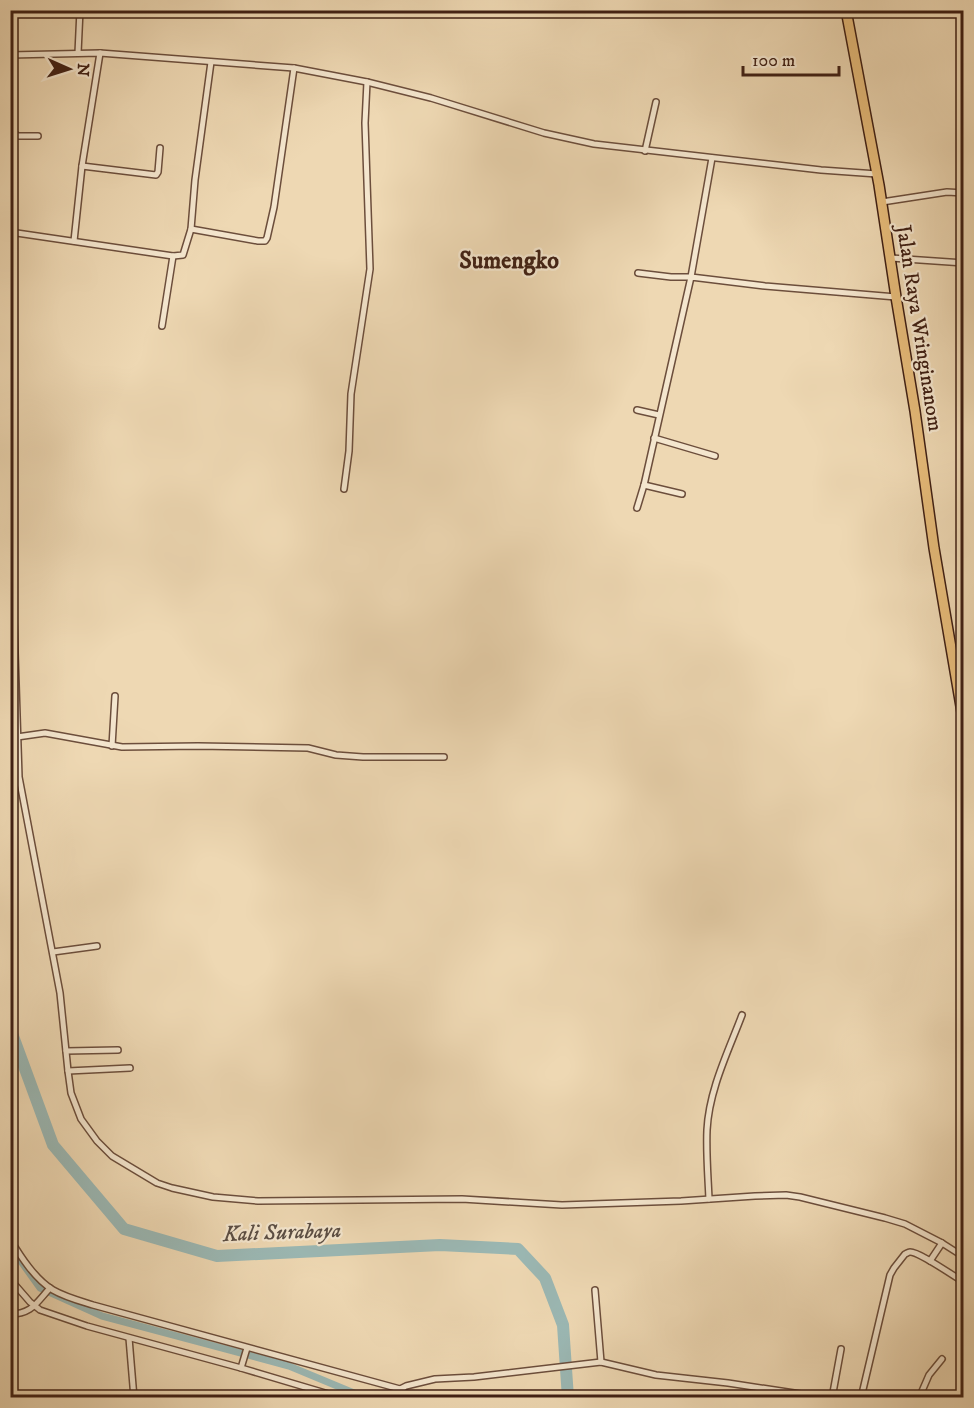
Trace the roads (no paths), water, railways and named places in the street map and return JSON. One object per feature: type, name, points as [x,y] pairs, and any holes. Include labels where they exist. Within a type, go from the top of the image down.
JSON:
[{"type":"main road","name":"Jalan Raya Wringinanom","points":[[846,10],[882,202],[963,724]]},
{"type":"street","points":[[78,53],[80,10]]},
{"type":"street","points":[[74,241],[82,166],[100,53]]},
{"type":"street","points":[[10,55],[100,53],[294,68],[367,82],[431,98],[564,138],[594,144],[821,170],[877,174]]},
{"type":"street","points":[[10,232],[173,256],[183,255],[191,229],[195,180],[211,62]]},
{"type":"street","points":[[191,229],[258,241],[265,241],[267,238],[294,68]]},
{"type":"street","points":[[344,489],[349,451],[351,394],[370,269],[365,123],[367,82]]},
{"type":"street","points":[[645,151],[656,102]]},
{"type":"street","points":[[10,131],[18,136],[38,136]]},
{"type":"street","points":[[82,166],[156,175],[160,148]]},
{"type":"street","points":[[637,508],[691,277],[712,158]]},
{"type":"street","points":[[882,202],[947,192],[963,193]]},
{"type":"street","points":[[162,326],[173,256]]},
{"type":"street","points":[[891,258],[963,263]]},
{"type":"street","points":[[638,273],[896,297]]},
{"type":"street","points":[[637,410],[659,415]]},
{"type":"street","points":[[654,438],[715,456]]},
{"type":"street","points":[[644,485],[682,494]]},
{"type":"street","points":[[10,588],[15,638],[17,737],[21,788],[63,1008],[68,1071],[72,1093],[81,1119],[97,1141],[112,1156],[165,1186],[204,1196],[258,1201],[462,1199],[562,1205],[786,1195],[809,1198],[897,1221],[942,1243],[963,1257]]},
{"type":"street","points":[[112,746],[115,696]]},
{"type":"street","points":[[17,737],[45,733],[112,746],[308,748],[336,755],[363,757],[444,757]]},
{"type":"street","points":[[53,952],[97,946]]},
{"type":"street","points":[[709,1199],[707,1139],[710,1107],[720,1071],[742,1015]]},
{"type":"street","points":[[66,1051],[118,1050]]},
{"type":"street","points":[[68,1071],[130,1068]]},
{"type":"street","points":[[10,1239],[33,1271],[49,1289],[56,1292],[93,1305],[398,1393],[406,1392],[414,1398]]},
{"type":"street","points":[[930,1261],[942,1243]]},
{"type":"street","points":[[861,1398],[891,1271],[907,1253],[913,1253],[963,1282]]},
{"type":"street","points":[[10,1279],[36,1303],[40,1310],[129,1338],[242,1366],[342,1398]]},
{"type":"street","points":[[10,1314],[28,1312],[49,1289]]},
{"type":"street","points":[[595,1290],[601,1362]]},
{"type":"street","points":[[129,1338],[134,1398]]},
{"type":"street","points":[[242,1366],[246,1349]]},
{"type":"street","points":[[832,1398],[841,1349]]},
{"type":"street","points":[[919,1398],[929,1375],[942,1359]]},
{"type":"street","points":[[398,1393],[409,1384],[435,1378],[474,1377],[601,1362],[656,1375],[827,1398]]},
{"type":"waterway","name":"Kali Surabaya","points":[[10,1028],[53,1145],[124,1229],[217,1256],[440,1245],[518,1249],[545,1278],[563,1325],[568,1398]]},
{"type":"waterway","points":[[10,1246],[40,1288],[102,1316],[289,1366],[366,1398]]},
{"type":"district","name":"Sumengko","points":[[509,260]]}]
